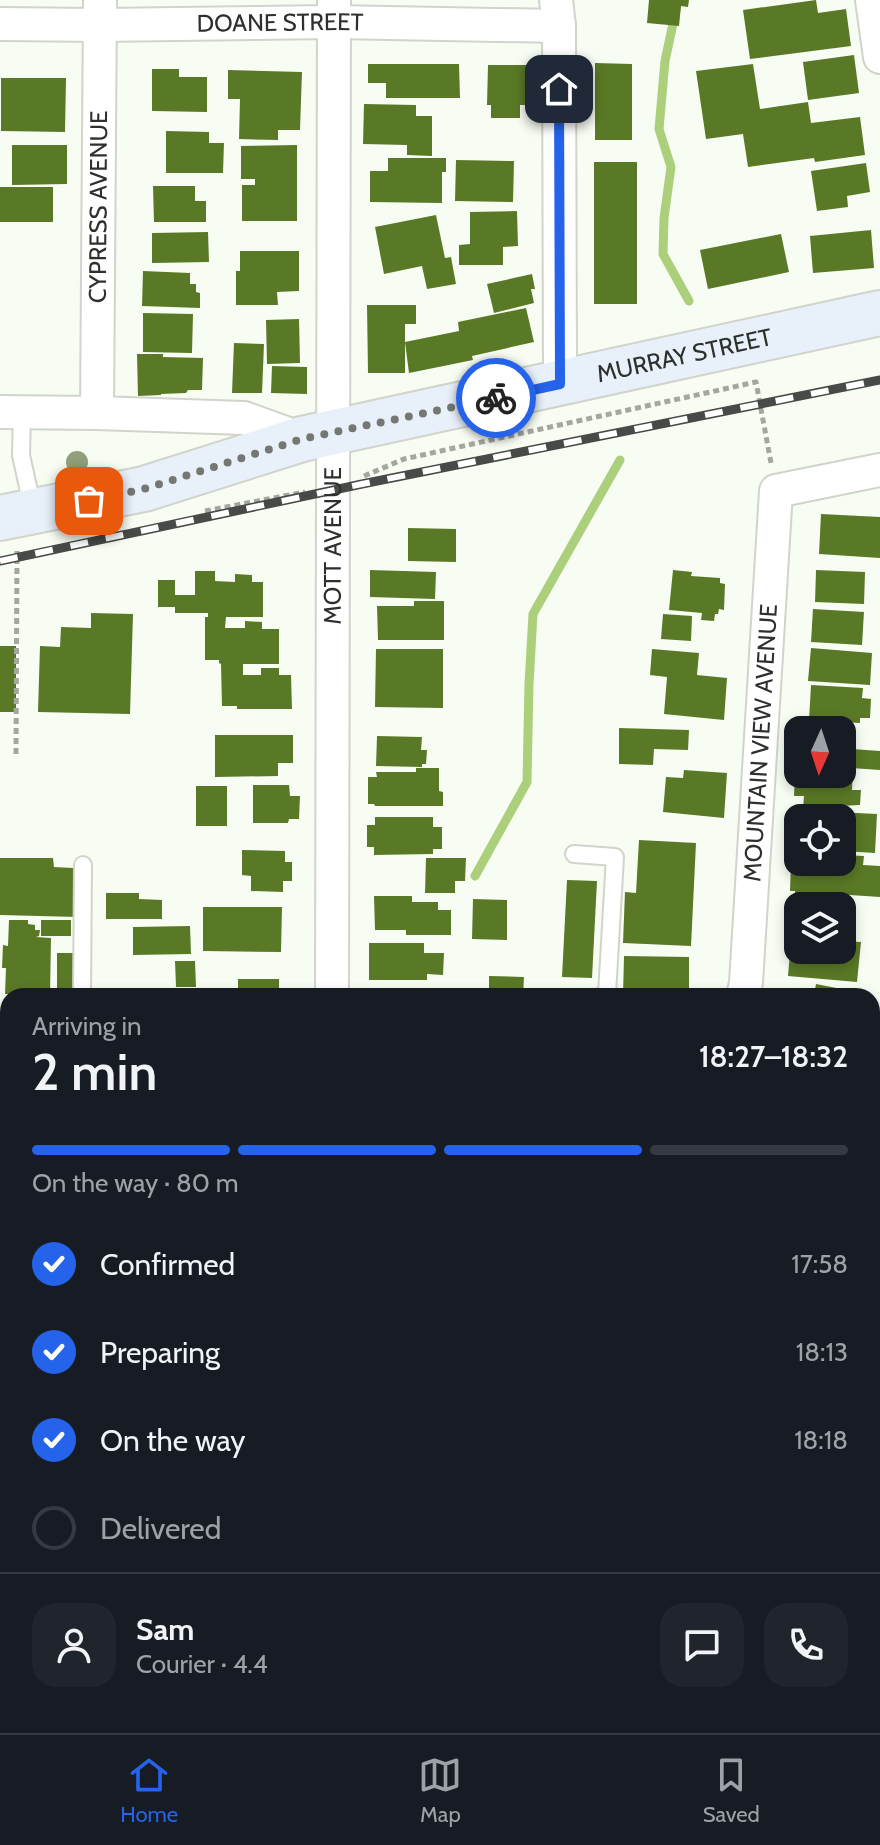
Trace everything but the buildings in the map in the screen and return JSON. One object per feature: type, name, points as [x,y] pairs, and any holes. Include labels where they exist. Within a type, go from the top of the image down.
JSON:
[{"type":"main road","name":"MURRAY STREET","points":[[17,526],[318,436],[880,313]]},
{"type":"street","points":[[872,0],[880,57]]},
{"type":"street","name":"MOTT AVENUE","points":[[332,988],[332,491],[318,436],[334,11]]},
{"type":"street","name":"DOANE STREET","points":[[0,24],[100,13],[557,13]]},
{"type":"street","name":"CYPRESS AVENUE","points":[[97,413],[100,13]]},
{"type":"street","points":[[557,13],[560,384]]},
{"type":"street","points":[[11,412],[244,418],[318,436]]},
{"type":"street","points":[[776,491],[880,470]]},
{"type":"street","name":"MOUNTAIN VIEW AVENUE","points":[[745,988],[776,491]]},
{"type":"lane","points":[[11,412],[21,455],[17,526]]},
{"type":"lane","points":[[574,854],[615,857],[607,988]]},
{"type":"lane","points":[[82,988],[83,865]]},
{"type":"path","points":[[362,477],[404,459],[756,382],[776,491]]},
{"type":"path","points":[[16,754],[17,526]]},
{"type":"waterway","points":[[678,0],[665,61],[659,129],[671,167],[663,254],[689,301]]},
{"type":"waterway","points":[[475,876],[527,782],[533,614],[620,460]]},
{"type":"railway","points":[[0,561],[362,484],[880,380]]},
{"type":"way so far","points":[[89,501],[144,489],[302,439],[496,398]]},
{"type":"route","points":[[496,398],[560,384],[559,89]]}]
